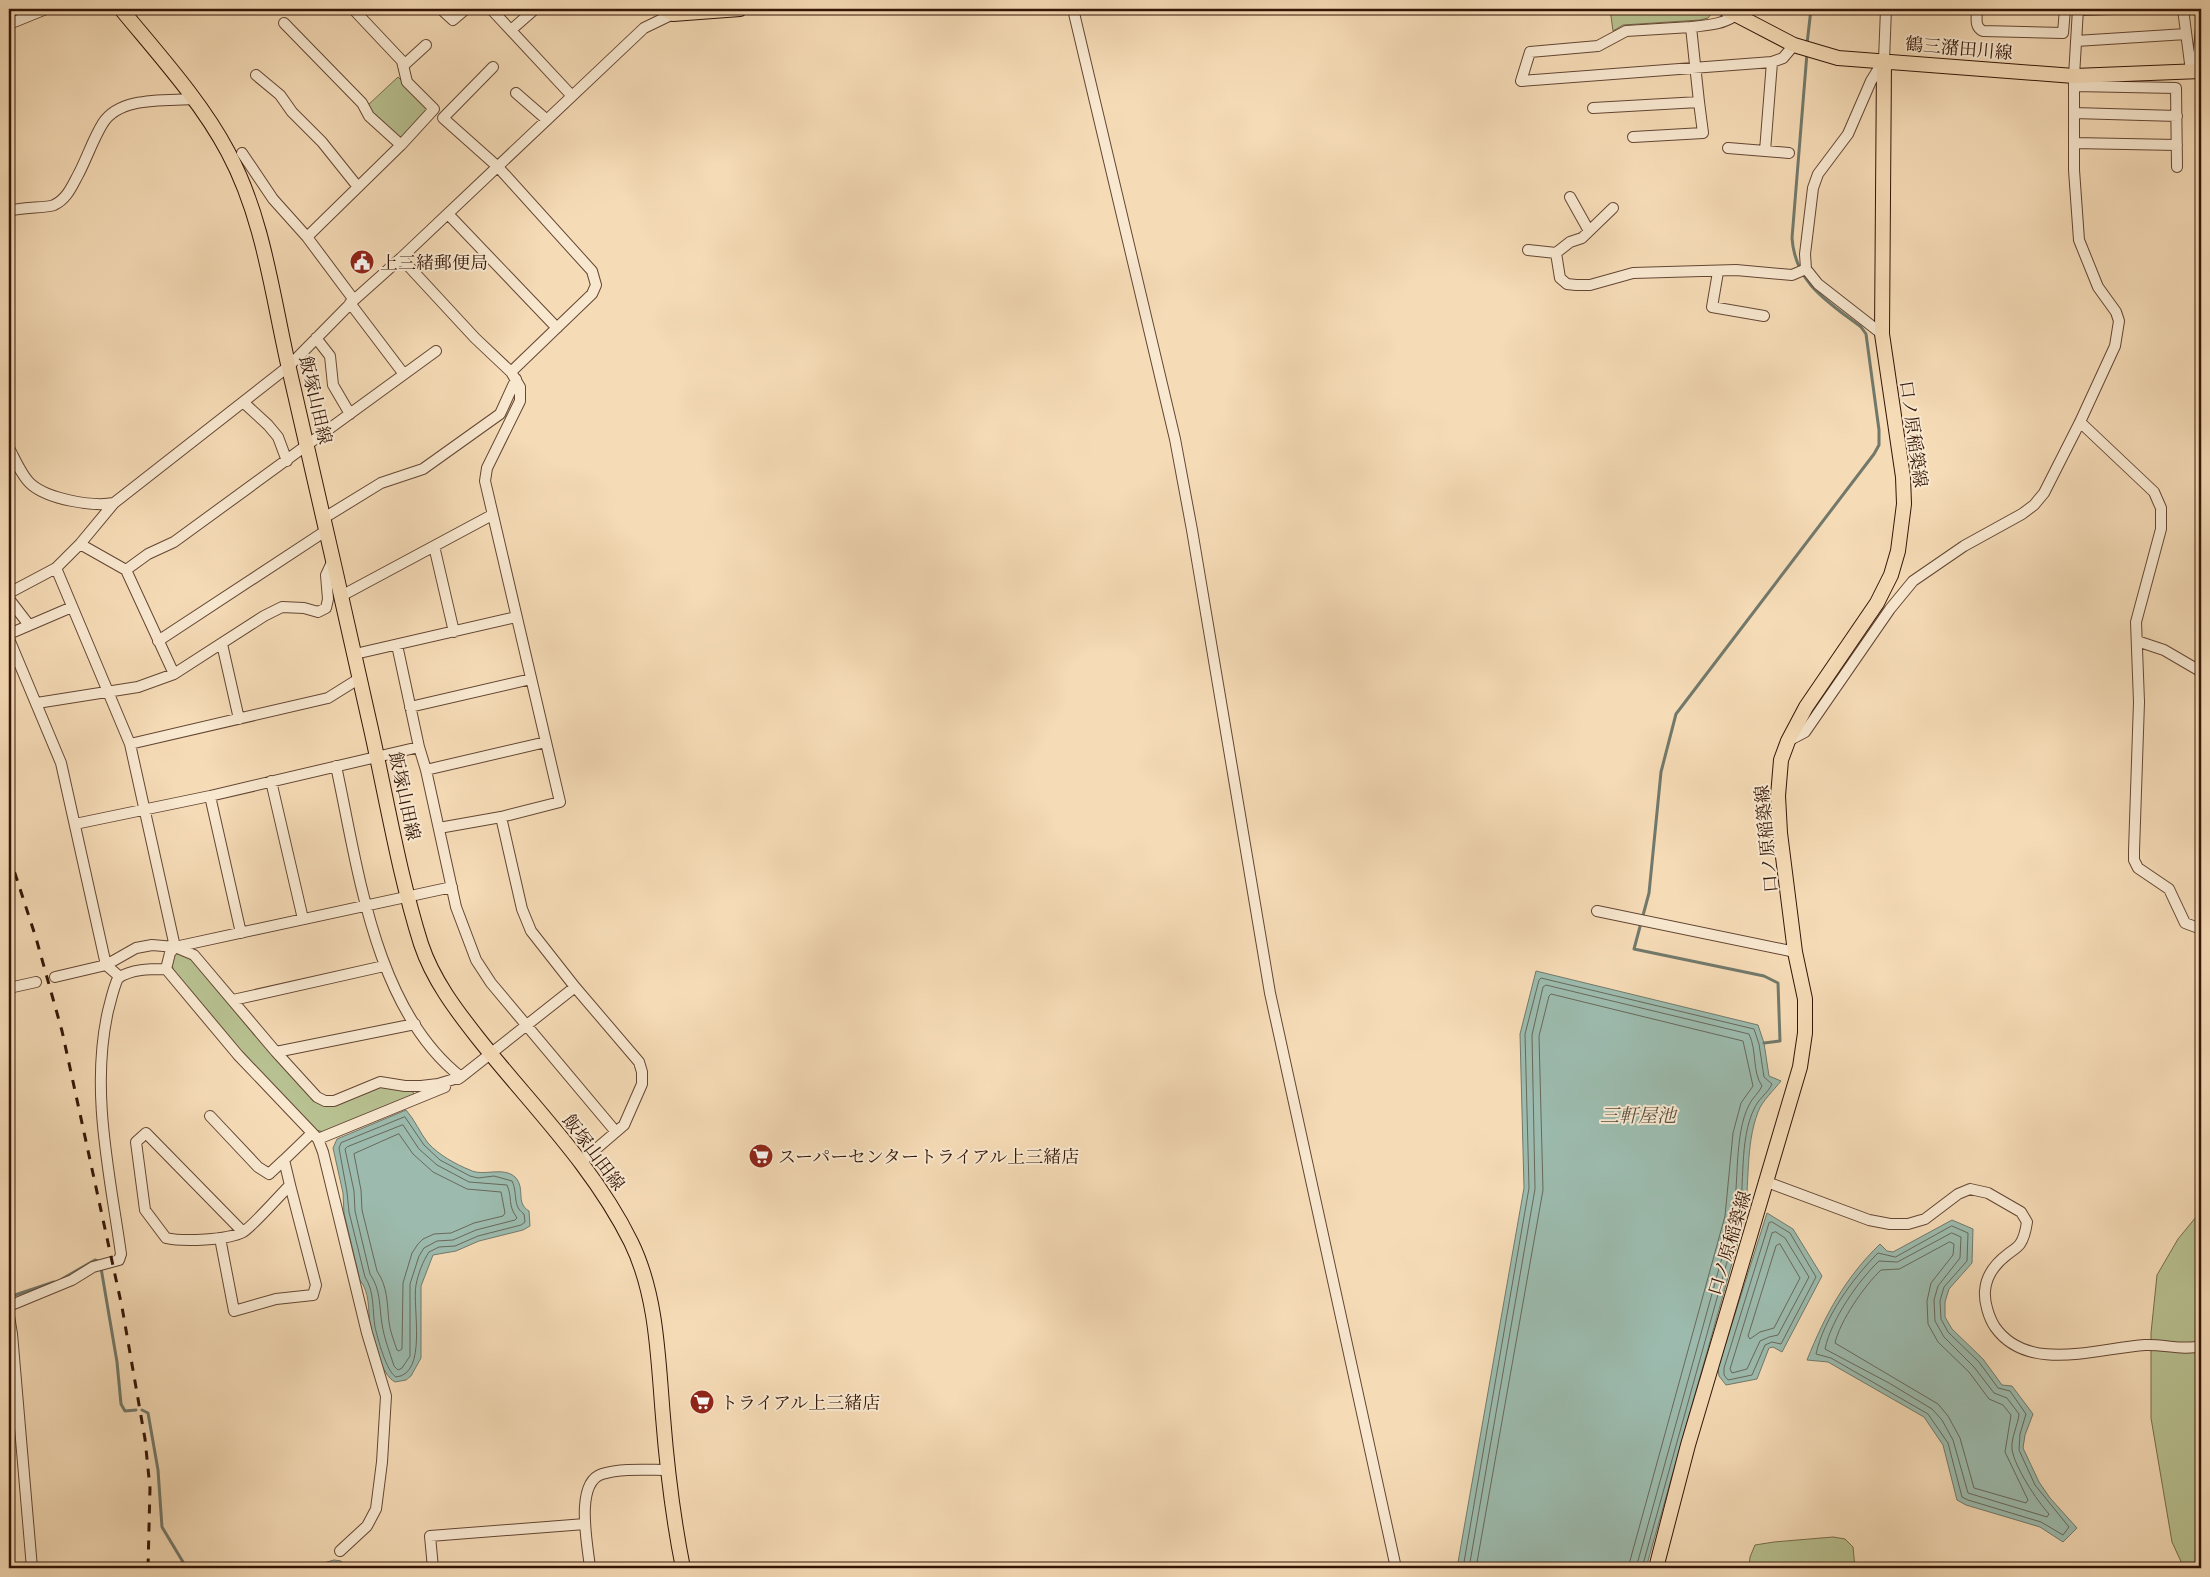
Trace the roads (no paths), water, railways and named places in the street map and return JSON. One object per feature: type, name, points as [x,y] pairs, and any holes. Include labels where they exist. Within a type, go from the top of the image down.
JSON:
[{"type":"main road","name":"飯塚山田線","points":[[122,9],[193,99],[228,152],[254,215],[343,595],[407,896],[423,951],[435,977],[454,1008],[582,1161],[613,1208],[633,1246],[648,1290],[656,1335],[668,1470],[675,1529],[683,1568]]},
{"type":"main road","points":[[669,11],[740,9]]},
{"type":"main road","name":"鶴三潴田川線","points":[[1730,12],[1794,45],[1838,58],[1884,60],[2075,81],[2197,71]]},
{"type":"main road","name":"口ノ原稲築線","points":[[1656,1568],[1688,1445],[1800,1067],[1805,1033],[1805,999],[1796,952],[1778,796],[1781,760],[1788,741],[1806,707],[1877,604],[1898,551],[1904,504],[1903,477],[1882,334],[1884,60]]},
{"type":"street","points":[[9,24],[46,9]]},
{"type":"street","points":[[307,236],[401,145],[434,109],[407,82],[402,61],[353,9]]},
{"type":"street","points":[[441,9],[453,20],[466,9]]},
{"type":"street","points":[[491,9],[572,96]]},
{"type":"street","points":[[511,30],[535,9]]},
{"type":"street","points":[[1073,9],[1175,439],[1194,540],[1270,993],[1396,1568]]},
{"type":"street","points":[[1882,334],[1818,284],[1806,269],[1805,254],[1810,206],[1818,174],[1848,134],[1871,81],[1884,60],[1886,9]]},
{"type":"street","points":[[1977,9],[1976,25],[1978,29],[1983,31],[2063,33],[2065,9]]},
{"type":"street","points":[[1788,741],[1805,732],[1890,609],[1913,581],[1964,546],[2034,505],[2044,493],[2080,422],[2114,346],[2119,322],[2116,312],[2098,287],[2079,240],[2074,114],[2078,10],[2114,9]]},
{"type":"street","points":[[2183,9],[2186,34],[2197,71]]},
{"type":"street","points":[[2201,9],[2201,15]]},
{"type":"street","points":[[9,593],[56,568],[80,544],[114,503],[289,366],[352,301],[401,258],[644,28],[669,11]]},
{"type":"street","points":[[1730,12],[1727,21],[1720,23],[1691,27],[1626,31],[1598,46],[1530,52],[1521,81],[1772,62],[1783,58],[1794,45]]},
{"type":"street","points":[[284,23],[362,104],[369,116],[401,145]]},
{"type":"street","points":[[1633,137],[1703,133],[1691,27]]},
{"type":"street","points":[[2197,71],[2201,28]]},
{"type":"street","points":[[2076,42],[2186,34]]},
{"type":"street","points":[[403,66],[426,45]]},
{"type":"street","points":[[1765,151],[1772,62]]},
{"type":"street","points":[[158,641],[381,484],[423,469],[500,414],[514,376],[557,328],[592,294],[596,285],[592,271],[498,167],[444,118],[493,67]]},
{"type":"street","points":[[256,75],[280,95],[292,112],[322,142],[358,186]]},
{"type":"street","points":[[2075,81],[2176,88],[2177,167]]},
{"type":"street","points":[[516,93],[547,120]]},
{"type":"street","points":[[9,211],[35,206],[53,206],[66,196],[90,153],[104,122],[116,110],[137,103],[193,99]]},
{"type":"street","points":[[1593,108],[1699,102]]},
{"type":"street","points":[[2074,114],[2176,116]]},
{"type":"street","points":[[2074,143],[2177,145]]},
{"type":"street","points":[[1728,148],[1789,152]]},
{"type":"street","points":[[242,153],[273,199],[307,236],[403,373]]},
{"type":"street","points":[[1570,197],[1589,231]]},
{"type":"street","points":[[1528,250],[1556,253],[1570,242],[1582,238],[1613,208]]},
{"type":"street","points":[[448,214],[557,328]]},
{"type":"street","points":[[1556,253],[1560,278],[1566,284],[1576,286],[1634,274],[1736,270],[1792,275],[1806,269]]},
{"type":"street","points":[[401,258],[475,338],[514,376],[520,387],[520,401],[487,468],[485,481],[560,802],[501,818],[439,828]]},
{"type":"street","points":[[1718,272],[1712,307],[1764,316]]},
{"type":"street","points":[[316,338],[330,356],[333,385],[350,414]]},
{"type":"street","points":[[126,570],[148,554],[174,542],[308,446],[403,373],[436,351]]},
{"type":"street","points":[[243,402],[268,424],[278,437],[287,460]]},
{"type":"street","points":[[2080,422],[2154,492],[2161,508],[2161,529],[2136,622],[2139,702],[2134,811],[2134,860],[2138,868],[2169,889],[2185,923],[2201,929]]},
{"type":"street","points":[[9,448],[12,463],[31,484],[52,495],[98,505],[114,503]]},
{"type":"street","points":[[343,595],[492,515]]},
{"type":"street","points":[[80,544],[126,570],[174,674]]},
{"type":"street","points":[[434,546],[454,632]]},
{"type":"street","points":[[37,703],[138,687],[174,674],[264,616],[282,607],[304,608],[318,612],[326,608],[328,600],[326,575],[334,558]]},
{"type":"street","points":[[56,568],[130,744],[176,947]]},
{"type":"street","points":[[9,599],[29,625]]},
{"type":"street","points":[[9,634],[72,607]]},
{"type":"street","points":[[355,654],[516,617]]},
{"type":"street","points":[[9,639],[61,763],[106,965],[120,977]]},
{"type":"street","points":[[2137,641],[2164,650],[2200,671],[2201,674]]},
{"type":"street","points":[[222,644],[239,719]]},
{"type":"street","points":[[397,645],[459,917],[476,960],[491,983],[616,1132]]},
{"type":"street","points":[[130,744],[328,698],[360,678]]},
{"type":"street","points":[[410,707],[531,679]]},
{"type":"street","points":[[426,770],[546,742]]},
{"type":"street","points":[[75,824],[210,796],[419,747]]},
{"type":"street","points":[[336,766],[366,905],[384,966],[415,1024],[448,1067],[461,1077]]},
{"type":"street","points":[[271,781],[303,919]]},
{"type":"street","points":[[210,796],[241,933]]},
{"type":"street","points":[[501,818],[522,909],[531,931],[639,1062],[642,1072],[642,1084],[624,1125],[582,1161]]},
{"type":"street","points":[[55,977],[106,965],[136,948],[152,945],[176,947],[452,887]]},
{"type":"street","points":[[1597,911],[1796,952]]},
{"type":"street","points":[[166,969],[170,953],[176,947]]},
{"type":"street","points":[[176,947],[194,955],[276,1052],[317,1096],[325,1101],[334,1101],[380,1082],[405,1086],[421,1086],[438,1084],[461,1077]]},
{"type":"street","points":[[233,1000],[384,966]]},
{"type":"street","points":[[9,1306],[72,1280],[99,1265],[119,1260],[121,1254],[104,1140],[102,1089],[106,1023],[115,985],[120,977],[142,970],[166,969]]},
{"type":"street","points":[[166,969],[238,1055],[315,1136],[367,1333],[386,1396],[382,1462],[376,1509],[367,1526],[340,1551]]},
{"type":"street","points":[[9,988],[36,982]]},
{"type":"street","points":[[210,1116],[258,1167],[269,1174],[315,1136],[442,1088],[461,1077],[575,986]]},
{"type":"street","points":[[276,1052],[415,1024]]},
{"type":"street","points":[[243,1232],[146,1134],[136,1142],[145,1210],[166,1238],[180,1241],[220,1238],[243,1232],[290,1185]]},
{"type":"street","points":[[220,1238],[234,1311],[276,1299],[313,1295],[316,1285],[284,1160]]},
{"type":"street","points":[[1767,1182],[1869,1220],[1890,1224],[1908,1224],[1925,1219],[1958,1194],[1970,1189],[1988,1192],[2021,1212],[2027,1222],[2020,1244],[2002,1258],[1988,1276],[1985,1292],[1988,1308],[1993,1324],[2004,1339],[2028,1352],[2051,1354],[2082,1354],[2145,1345],[2173,1346],[2189,1349],[2201,1346]]},
{"type":"street","points":[[9,1316],[12,1368],[32,1568]]},
{"type":"street","points":[[590,1568],[585,1524],[588,1485],[600,1475],[618,1471],[668,1470]]},
{"type":"street","points":[[433,1568],[430,1536],[585,1524]]},
{"type":"water","name":"三軒屋池","points":[[1536,971],[1758,1025],[1764,1043],[1769,1076],[1781,1081],[1762,1104],[1754,1125],[1749,1152],[1744,1221],[1646,1568],[1457,1568],[1524,1188],[1520,1034]]},
{"type":"water","points":[[406,1110],[428,1143],[448,1159],[475,1172],[505,1172],[515,1177],[520,1186],[522,1204],[529,1211],[530,1226],[523,1230],[479,1241],[456,1251],[433,1255],[421,1286],[421,1358],[411,1376],[406,1380],[395,1382],[386,1373],[373,1339],[366,1290],[360,1280],[344,1213],[343,1193],[333,1148],[337,1139]]},
{"type":"water","points":[[1767,1213],[1793,1229],[1822,1276],[1782,1352],[1773,1347],[1769,1348],[1757,1379],[1726,1385],[1719,1376],[1718,1368]]},
{"type":"water","points":[[1952,1220],[1973,1229],[1972,1263],[1949,1289],[1945,1302],[1945,1317],[1952,1329],[1983,1359],[2002,1385],[2012,1386],[2033,1414],[2025,1435],[2023,1448],[2039,1482],[2050,1498],[2077,1528],[2063,1542],[2040,1527],[1966,1505],[1957,1500],[1943,1445],[1924,1417],[1828,1362],[1807,1360],[1837,1298],[1856,1270],[1880,1244],[1887,1251],[1893,1252]]},
{"type":"water","points":[[334,1560],[341,1561],[347,1568],[306,1568]]},
{"type":"waterway","points":[[1807,44],[1811,9]]},
{"type":"waterway","points":[[1764,1043],[1780,1041],[1778,983],[1764,976],[1634,949],[1649,893],[1661,772],[1676,714],[1879,445],[1879,430],[1866,334],[1861,327],[1825,300],[1815,290],[1806,279],[1794,254],[1792,238],[1807,53]]},
{"type":"waterway","points":[[62,1279],[95,1260],[100,1262],[117,1362],[121,1404],[125,1411],[136,1410]]},
{"type":"waterway","points":[[9,1297],[54,1282]]},
{"type":"waterway","points":[[142,1410],[148,1413],[158,1470],[162,1527],[183,1562],[184,1568]]},
{"type":"railway","points":[[9,855],[36,938],[62,1031],[122,1307],[145,1439],[150,1488],[148,1568]]},
{"type":"place","name":"上三緒郵便局","points":[[362,262]]},
{"type":"place","name":"スーパーセンタートライアル上三緒店","points":[[761,1156]]},
{"type":"place","name":"トライアル上三緒店","points":[[702,1402]]}]
